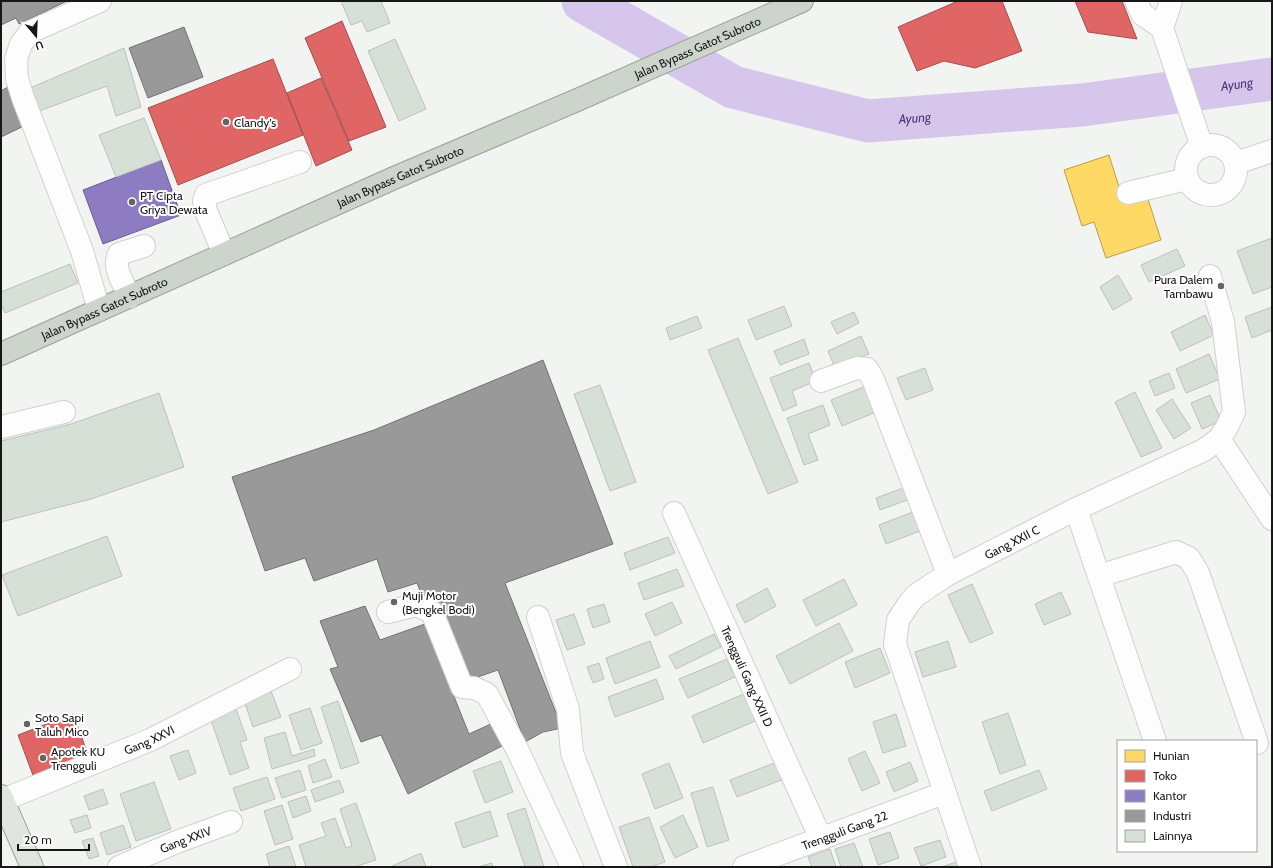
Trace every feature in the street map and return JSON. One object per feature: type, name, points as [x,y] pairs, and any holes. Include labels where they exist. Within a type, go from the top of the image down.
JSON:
[{"type":"highway","name":"Jalan Bypass Gatot Subroto","points":[[1,354],[394,178],[575,101],[796,3]]},
{"type":"main road","points":[[2,798],[32,867]]},
{"type":"street","points":[[98,310],[82,251],[23,98],[17,79],[16,59],[21,44],[30,32],[100,1]]},
{"type":"street","points":[[1136,1],[1142,14],[1165,36],[1202,147]]},
{"type":"street","points":[[1165,36],[1171,1]]},
{"type":"street","points":[[1212,145],[1222,147],[1231,154],[1236,163],[1237,171],[1235,180],[1223,193],[1215,196],[1206,196],[1198,192],[1191,186],[1187,179],[1186,163],[1195,150],[1202,147],[1212,145]]},
{"type":"street","points":[[1236,163],[1272,151]]},
{"type":"street","points":[[224,254],[206,211],[204,201],[206,195],[300,162]]},
{"type":"street","points":[[1128,193],[1187,179]]},
{"type":"street","points":[[130,296],[119,274],[116,263],[117,258],[119,254],[144,246]]},
{"type":"street","name":"Gang XXII C","points":[[970,867],[895,644],[898,620],[915,596],[948,574],[1076,509],[1204,450],[1219,439],[1234,412],[1223,322],[1210,276]]},
{"type":"street","points":[[821,381],[858,368],[867,369],[873,379],[948,574]]},
{"type":"street","points":[[1,427],[64,412]]},
{"type":"street","points":[[1219,439],[1272,519]]},
{"type":"street","points":[[1076,509],[1155,740]]},
{"type":"street","name":"Trengguli Gang XXII D","points":[[674,513],[821,839]]},
{"type":"street","points":[[1099,576],[1176,552],[1189,558],[1198,572],[1256,740]]},
{"type":"street","points":[[388,612],[416,605],[432,612],[462,687],[474,688],[487,694],[518,751],[572,867]]},
{"type":"street","points":[[538,617],[568,709],[572,753],[616,867]]},
{"type":"street","name":"Gang XXVI","points":[[2,798],[150,740],[290,669]]},
{"type":"street","name":"Trengguli Gang 22","points":[[744,867],[944,793]]},
{"type":"street","name":"Gang XXIV","points":[[119,867],[174,843],[231,822]]},
{"type":"building: Hunian","points":[[1109,155],[1124,203],[1147,196],[1161,240],[1106,258],[1094,222],[1082,226],[1064,170]]},
{"type":"building: Toko","points":[[958,1],[1002,1],[1022,51],[975,68],[944,61],[917,71],[898,27]]},
{"type":"building: Toko","points":[[1075,1],[1122,1],[1137,39],[1088,32]]},
{"type":"building: Toko","points":[[342,21],[386,127],[349,141],[305,38]]},
{"type":"building: Toko","name":"Clandy's","points":[[273,59],[303,135],[178,185],[148,108]]},
{"type":"building: Toko","points":[[321,78],[352,150],[316,166],[287,93]]},
{"type":"building: Toko","points":[[73,714],[89,757],[34,778],[18,735]]},
{"type":"building: Kantor","name":"PT Cipta Griya Dewata","points":[[161,160],[181,215],[103,244],[83,190]]},
{"type":"building: Industri","points":[[1,1],[67,1],[19,24],[16,18],[1,25]]},
{"type":"building: Industri","points":[[184,27],[203,77],[148,98],[129,48]]},
{"type":"building: Industri","points":[[8,87],[26,125],[1,137],[1,91]]},
{"type":"building: Industri","name":"Muji Motor (Bengkel Bodi)","points":[[543,360],[613,544],[505,583],[562,728],[543,732],[525,742],[498,670],[469,680],[434,595],[423,599],[417,583],[388,592],[377,559],[314,581],[305,558],[265,571],[232,477],[374,430]]},
{"type":"building: Industri","points":[[365,606],[380,640],[425,624],[469,734],[495,722],[504,745],[408,794],[381,735],[361,742],[330,669],[338,667],[320,621]]},
{"type":"building: Lainnya","points":[[341,1],[381,1],[390,23],[367,32],[362,21],[351,25]]},
{"type":"building: Lainnya","points":[[395,39],[426,109],[399,121],[368,51]]},
{"type":"building: Lainnya","points":[[124,48],[141,107],[116,116],[107,86],[39,111],[30,88]]},
{"type":"building: Lainnya","points":[[144,118],[161,160],[116,177],[99,135]]},
{"type":"building: Lainnya","points":[[1272,238],[1272,287],[1253,294],[1237,251]]},
{"type":"building: Lainnya","points":[[1177,249],[1185,266],[1149,282],[1141,265]]},
{"type":"building: Lainnya","points":[[70,264],[78,283],[5,313],[1,304],[1,292]]},
{"type":"building: Lainnya","points":[[1118,275],[1132,299],[1113,310],[1100,287]]},
{"type":"building: Lainnya","points":[[784,306],[792,326],[756,340],[748,320]]},
{"type":"building: Lainnya","points":[[1272,307],[1272,330],[1252,338],[1245,317]]},
{"type":"building: Lainnya","points":[[854,312],[859,323],[837,334],[831,322]]},
{"type":"building: Lainnya","points":[[1205,315],[1214,335],[1180,351],[1171,332]]},
{"type":"building: Lainnya","points":[[697,316],[702,328],[670,340],[666,328]]},
{"type":"building: Lainnya","points":[[861,336],[869,354],[835,368],[828,351]]},
{"type":"building: Lainnya","points":[[738,338],[798,482],[768,494],[708,350]]},
{"type":"building: Lainnya","points":[[804,339],[809,354],[780,365],[774,351]]},
{"type":"building: Lainnya","points":[[1209,354],[1220,379],[1186,393],[1176,369]]},
{"type":"building: Lainnya","points":[[809,363],[816,381],[792,391],[797,405],[783,411],[770,378]]},
{"type":"building: Lainnya","points":[[925,368],[933,390],[906,400],[897,378]]},
{"type":"building: Lainnya","points":[[1169,373],[1175,388],[1155,396],[1149,381]]},
{"type":"building: Lainnya","points":[[600,385],[636,482],[610,491],[574,394]]},
{"type":"building: Lainnya","points":[[866,386],[876,412],[842,426],[831,400]]},
{"type":"building: Lainnya","points":[[1135,392],[1162,448],[1141,457],[1115,402]]},
{"type":"building: Lainnya","points":[[159,393],[184,467],[91,499],[1,522],[1,441],[71,424]]},
{"type":"building: Lainnya","points":[[1210,395],[1221,421],[1202,429],[1191,403]]},
{"type":"building: Lainnya","points":[[1172,399],[1191,428],[1174,439],[1156,410]]},
{"type":"building: Lainnya","points":[[823,405],[830,425],[808,434],[818,460],[804,465],[787,418]]},
{"type":"building: Lainnya","points":[[906,487],[910,499],[880,510],[876,498]]},
{"type":"building: Lainnya","points":[[913,512],[920,531],[886,544],[879,525]]},
{"type":"building: Lainnya","points":[[107,536],[122,576],[18,616],[2,575]]},
{"type":"building: Lainnya","points":[[668,537],[675,553],[630,570],[624,553]]},
{"type":"building: Lainnya","points":[[677,569],[684,586],[644,600],[638,583]]},
{"type":"building: Lainnya","points":[[844,579],[857,605],[816,626],[803,600]]},
{"type":"building: Lainnya","points":[[972,584],[993,633],[970,643],[948,595]]},
{"type":"building: Lainnya","points":[[767,588],[776,606],[745,623],[736,605]]},
{"type":"building: Lainnya","points":[[1061,592],[1071,614],[1044,625],[1035,604]]},
{"type":"building: Lainnya","points":[[672,602],[682,623],[655,636],[645,614]]},
{"type":"building: Lainnya","points":[[604,604],[610,622],[593,628],[587,609]]},
{"type":"building: Lainnya","points":[[574,614],[585,644],[567,650],[556,620]]},
{"type":"building: Lainnya","points":[[839,623],[853,651],[790,684],[776,656]]},
{"type":"building: Lainnya","points":[[714,634],[721,647],[676,669],[669,656]]},
{"type":"building: Lainnya","points":[[650,641],[660,667],[615,684],[606,658]]},
{"type":"building: Lainnya","points":[[948,641],[956,667],[923,677],[915,652]]},
{"type":"building: Lainnya","points":[[880,648],[890,673],[855,688],[845,662]]},
{"type":"building: Lainnya","points":[[727,659],[735,677],[688,698],[679,679]]},
{"type":"building: Lainnya","points":[[599,663],[604,679],[593,683],[587,667]]},
{"type":"building: Lainnya","points":[[656,679],[664,699],[615,717],[608,697]]},
{"type":"building: Lainnya","points":[[271,691],[281,717],[253,727],[244,700]]},
{"type":"building: Lainnya","points":[[746,693],[758,720],[703,743],[692,716]]},
{"type":"building: Lainnya","points":[[338,701],[359,763],[341,769],[321,707]]},
{"type":"building: Lainnya","points":[[310,708],[322,743],[301,750],[289,715]]},
{"type":"building: Lainnya","points":[[236,709],[247,740],[240,742],[249,768],[230,775],[210,717]]},
{"type":"building: Lainnya","points":[[1008,713],[1026,765],[1000,774],[982,722]]},
{"type":"building: Lainnya","points":[[896,714],[906,746],[883,753],[873,722]]},
{"type":"building: Lainnya","points":[[285,732],[292,756],[314,749],[315,756],[272,769],[264,738]]},
{"type":"building: Lainnya","points":[[188,750],[196,773],[179,780],[170,756]]},
{"type":"building: Lainnya","points":[[865,751],[880,783],[862,791],[848,759]]},
{"type":"building: Lainnya","points":[[325,759],[332,777],[313,783],[308,766]]},
{"type":"building: Lainnya","points":[[501,761],[513,792],[485,803],[473,771]]},
{"type":"building: Lainnya","points":[[777,762],[784,779],[737,797],[730,780]]},
{"type":"building: Lainnya","points":[[910,762],[918,781],[894,792],[886,772]]},
{"type":"building: Lainnya","points":[[669,763],[683,798],[655,809],[642,774]]},
{"type":"building: Lainnya","points":[[300,770],[306,790],[282,798],[275,778]]},
{"type":"building: Lainnya","points":[[1039,770],[1047,789],[992,811],[984,791]]},
{"type":"building: Lainnya","points":[[267,777],[275,799],[241,811],[233,788]]},
{"type":"building: Lainnya","points":[[339,780],[344,792],[315,802],[311,790]]},
{"type":"building: Lainnya","points":[[154,782],[171,829],[136,841],[120,794]]},
{"type":"building: Lainnya","points":[[713,787],[729,840],[707,847],[691,793]]},
{"type":"building: Lainnya","points":[[103,789],[108,804],[89,810],[84,796]]},
{"type":"building: Lainnya","points":[[306,796],[311,811],[293,818],[288,802]]},
{"type":"building: Lainnya","points":[[356,803],[376,860],[354,867],[306,867],[299,845],[326,836],[321,823],[335,818],[346,848],[352,846],[340,809]]},
{"type":"building: Lainnya","points":[[282,805],[293,839],[275,845],[264,811]]},
{"type":"building: Lainnya","points":[[525,808],[544,867],[525,867],[507,814]]},
{"type":"building: Lainnya","points":[[490,811],[498,836],[463,848],[455,823]]},
{"type":"building: Lainnya","points":[[87,815],[91,828],[75,833],[70,820]]},
{"type":"building: Lainnya","points":[[683,815],[698,847],[675,858],[660,827]]},
{"type":"building: Lainnya","points":[[649,817],[665,862],[651,867],[633,867],[619,827]]},
{"type":"building: Lainnya","points":[[123,825],[131,847],[107,855],[100,833]]},
{"type":"building: Lainnya","points":[[890,832],[899,858],[878,865],[869,839]]},
{"type":"building: Lainnya","points":[[93,838],[99,856],[89,859],[82,841]]},
{"type":"building: Lainnya","points":[[940,840],[946,857],[921,866],[914,848]]},
{"type":"building: Lainnya","points":[[854,843],[863,867],[841,867],[835,849]]},
{"type":"building: Lainnya","points":[[289,846],[296,867],[270,867],[266,854]]},
{"type":"building: Lainnya","points":[[830,849],[836,867],[812,867],[808,857]]},
{"type":"building: Lainnya","points":[[421,853],[426,867],[392,867],[392,866]]},
{"type":"building: Lainnya","points":[[960,861],[962,867],[941,867]]},
{"type":"building: Lainnya","points":[[492,863],[493,867],[478,867]]},
{"type":"waterway","name":"Ayung","points":[[583,1],[733,87],[868,121],[1082,105],[1272,79]]},
{"type":"place","name":"Clandy's","points":[[226,122]]},
{"type":"place","name":"PT Cipta Griya Dewata","points":[[132,202]]},
{"type":"place","name":"Pura Dalem Tambawu","points":[[1221,286]]},
{"type":"place","name":"Muji Motor (Bengkel Bodi)","points":[[394,602]]},
{"type":"place","name":"Soto Sapi Taluh Mico","points":[[27,724]]},
{"type":"place","name":"Apotek KU Trengguli","points":[[43,758]]}]
